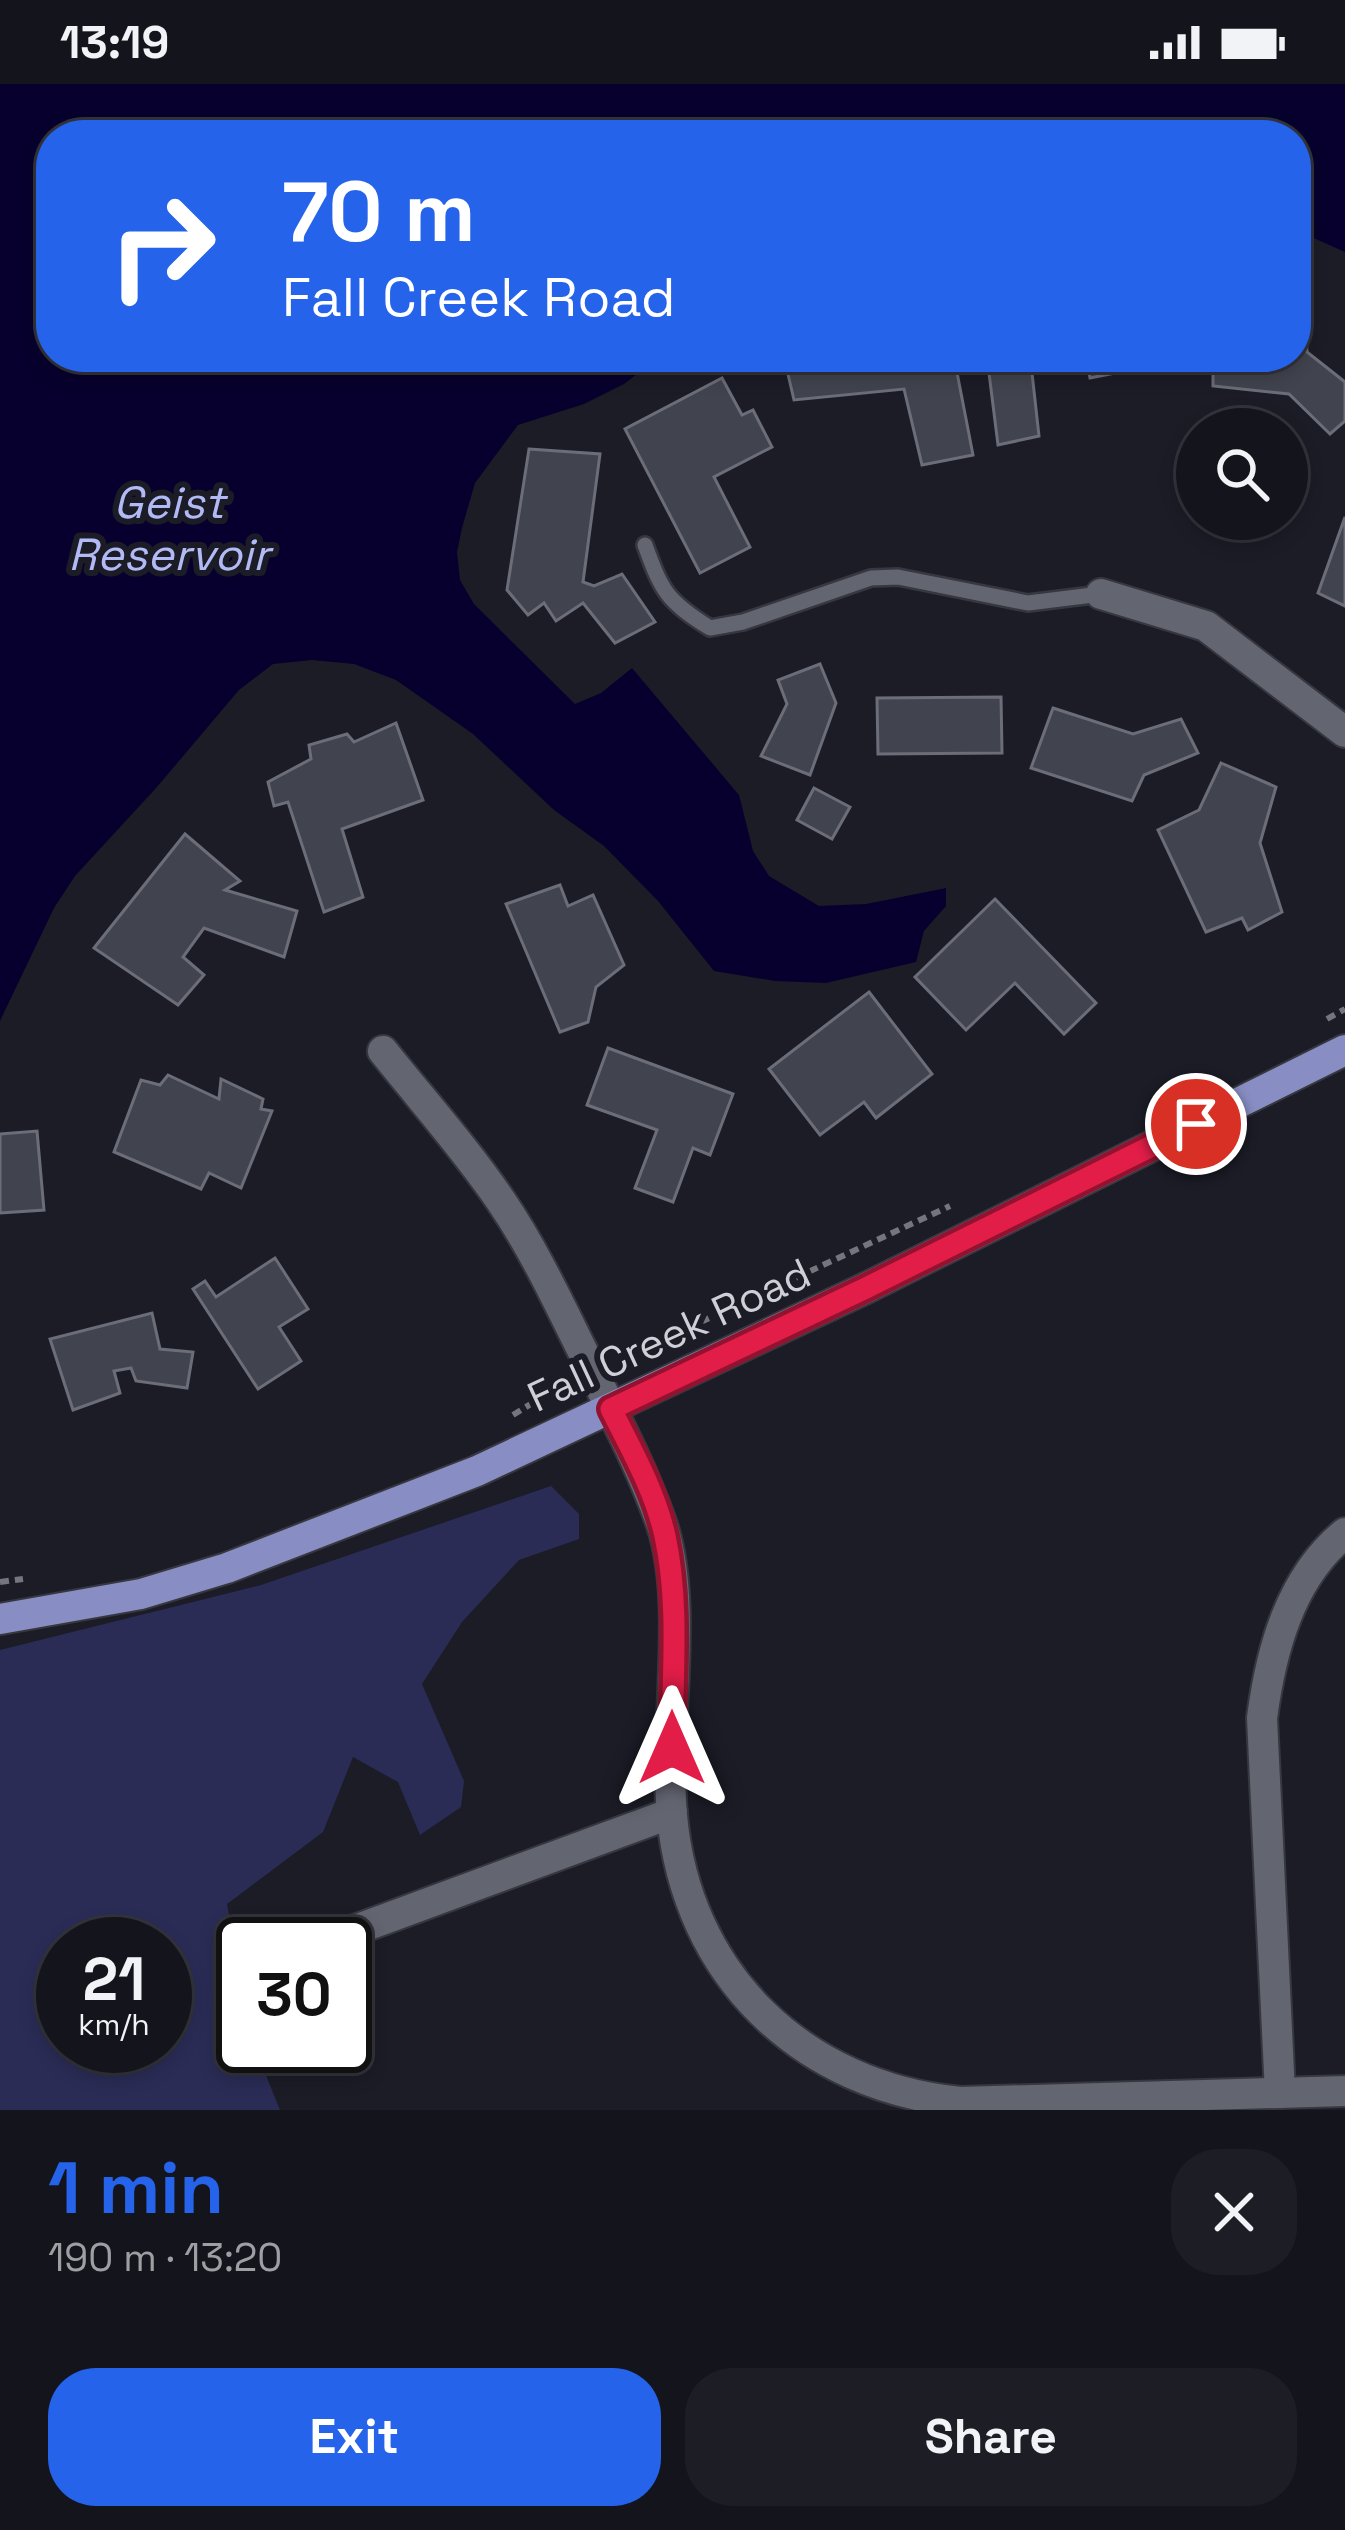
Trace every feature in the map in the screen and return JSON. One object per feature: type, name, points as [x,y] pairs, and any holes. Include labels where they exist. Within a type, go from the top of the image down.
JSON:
[{"type":"main road","name":"Fall Creek Road","points":[[0,1619],[141,1594],[227,1568],[477,1471],[866,1288],[1345,1050]]},
{"type":"street","points":[[1101,594],[1206,626],[1345,731]]},
{"type":"street","points":[[382,1051],[528,1242],[650,1493],[664,1531],[672,1577],[671,1814],[680,1864],[722,1964],[742,1995],[779,2031],[827,2064],[925,2099],[960,2102],[1345,2091]]},
{"type":"street","points":[[1280,2093],[1262,1718],[1268,1672],[1286,1612],[1345,1532]]},
{"type":"street","points":[[372,1924],[671,1814]]},
{"type":"lane","points":[[645,545],[661,589],[710,628],[742,622],[872,578],[898,577],[1028,603],[1101,594]]},
{"type":"path","points":[[1325,1020],[1345,1010]]},
{"type":"path","points":[[512,1415],[548,1391],[951,1205]]},
{"type":"path","points":[[0,1582],[34,1580]]},
{"type":"shaded area","points":[[551,1486],[579,1514],[579,1539],[519,1560],[462,1622],[422,1684],[464,1781],[461,1807],[420,1835],[398,1782],[353,1757],[323,1832],[227,1904],[229,1917],[216,1917],[216,2073],[265,2073],[280,2110],[0,2110],[0,1650],[261,1585]]},
{"type":"water","name":"Geist Reservoir","points":[[0,84],[1345,84],[1345,252],[1311,237],[1311,120],[36,120],[36,372],[640,372],[584,404],[518,425],[475,483],[457,552],[460,580],[474,604],[575,704],[601,693],[632,668],[739,795],[753,851],[769,876],[819,906],[866,904],[946,888],[946,906],[924,931],[916,962],[826,983],[714,971],[658,901],[604,846],[554,810],[473,734],[396,680],[354,664],[312,660],[273,664],[239,690],[75,876],[54,908],[0,1021]]},
{"type":"building","points":[[1311,355],[1345,382],[1345,421],[1330,434],[1289,394],[1213,386],[1213,372],[1311,372]]},
{"type":"building","points":[[787,372],[957,372],[973,455],[922,465],[904,389],[794,400]]},
{"type":"building","points":[[989,372],[1037,372],[1032,373],[1039,436],[998,445]]},
{"type":"building","points":[[1089,372],[1120,372],[1090,378]]},
{"type":"building","points":[[722,378],[742,415],[753,410],[772,447],[714,477],[750,547],[700,573],[625,429]]},
{"type":"building","points":[[529,449],[600,454],[583,582],[594,586],[622,574],[655,622],[615,643],[583,603],[556,621],[544,603],[528,615],[507,590]]},
{"type":"building","points":[[1345,517],[1345,606],[1318,593]]},
{"type":"building","points":[[820,664],[836,703],[810,775],[761,756],[787,704],[778,680]]},
{"type":"building","points":[[1001,697],[1002,753],[878,754],[877,698]]},
{"type":"building","points":[[1053,708],[1133,734],[1181,719],[1198,753],[1144,775],[1132,801],[1031,768]]},
{"type":"building","points":[[396,723],[423,800],[342,829],[363,897],[324,912],[288,802],[274,806],[268,782],[311,759],[309,745],[347,734],[354,742]]},
{"type":"building","points":[[1221,763],[1276,787],[1260,843],[1282,912],[1248,930],[1242,918],[1206,932],[1158,830],[1199,810]]},
{"type":"building","points":[[814,788],[850,807],[832,839],[797,820]]},
{"type":"building","points":[[185,834],[240,881],[225,890],[297,911],[284,957],[204,928],[183,957],[204,975],[178,1005],[94,948]]},
{"type":"building","points":[[560,885],[568,906],[593,895],[624,965],[596,987],[588,1022],[560,1032],[506,904]]},
{"type":"building","points":[[995,899],[1096,1003],[1064,1034],[1015,983],[966,1030],[915,977]]},
{"type":"building","points":[[869,992],[932,1074],[876,1118],[864,1102],[820,1135],[769,1069]]},
{"type":"building","points":[[608,1048],[733,1094],[710,1155],[693,1148],[673,1202],[635,1188],[657,1130],[587,1105]]},
{"type":"building","points":[[168,1075],[219,1099],[221,1079],[263,1099],[261,1109],[272,1111],[241,1188],[209,1173],[201,1189],[114,1152],[141,1080],[160,1085]]},
{"type":"building","points":[[37,1131],[44,1210],[0,1213],[0,1134]]},
{"type":"building","points":[[275,1258],[308,1309],[279,1327],[301,1361],[258,1389],[193,1289],[205,1281],[216,1297]]},
{"type":"building","points":[[152,1313],[160,1349],[193,1352],[187,1388],[136,1381],[131,1368],[114,1371],[120,1393],[73,1410],[50,1339]]},
{"type":"route","points":[[672,1748],[672,1577],[664,1531],[611,1409],[1196,1124]]}]
